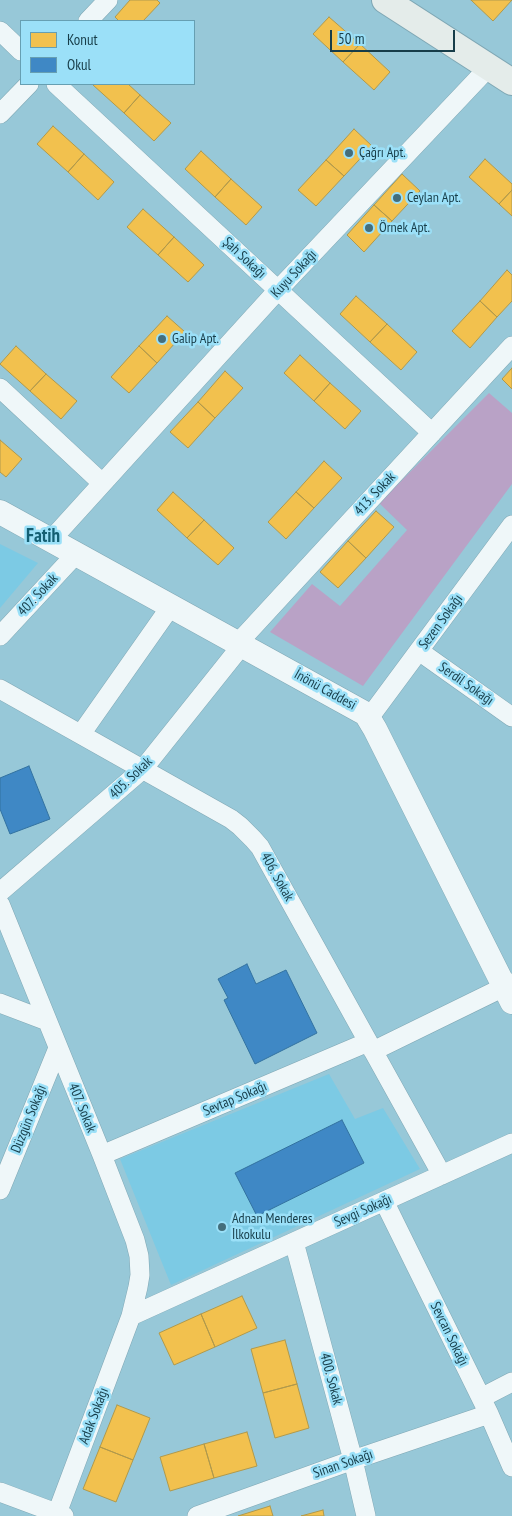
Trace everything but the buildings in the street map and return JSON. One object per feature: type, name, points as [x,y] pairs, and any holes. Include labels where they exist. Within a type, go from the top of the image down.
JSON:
[{"type":"main road","points":[[385,0],[500,65]]},
{"type":"main road","points":[[414,0],[500,65],[512,82]]},
{"type":"street","points":[[89,20],[108,0]]},
{"type":"street","points":[[0,31],[20,50]]},
{"type":"street","name":"Kuyu Sokağı","points":[[50,540],[278,290],[500,65]]},
{"type":"street","points":[[0,114],[28,85]]},
{"type":"street","name":"Şah Sokağı","points":[[57,85],[432,433]]},
{"type":"street","name":"413. Sokak","points":[[240,644],[512,346]]},
{"type":"street","points":[[0,388],[102,483]]},
{"type":"street","name":"İnönü Caddesi","points":[[0,512],[362,711],[369,718],[509,990]]},
{"type":"street","name":"Sezen Sokağı","points":[[369,718],[512,525]]},
{"type":"street","name":"407. Sokak","points":[[0,636],[76,554]]},
{"type":"street","points":[[81,734],[171,606]]},
{"type":"street","name":"405. Sokak","points":[[0,892],[143,769],[240,644]]},
{"type":"street","name":"Serdil Sokağı","points":[[419,651],[512,717]]},
{"type":"street","name":"406. Sokak","points":[[0,689],[231,819],[247,832],[260,847],[442,1175]]},
{"type":"street","name":"407. Sokak","points":[[0,904],[135,1240],[139,1256],[140,1275],[131,1316]]},
{"type":"street","name":"Sevtap Sokağı","points":[[102,1155],[509,990]]},
{"type":"street","points":[[0,1003],[47,1020]]},
{"type":"street","name":"Düzgün Sokağı","points":[[0,1190],[58,1048]]},
{"type":"street","name":"Sevgi Sokağı","points":[[131,1316],[512,1143]]},
{"type":"street","name":"Sevcan Sokağı","points":[[384,1201],[485,1406],[512,1467]]},
{"type":"street","name":"400. Sokak","points":[[294,1242],[353,1460],[366,1516]]},
{"type":"street","name":"Adak Sokağı","points":[[59,1515],[131,1316]]},
{"type":"street","name":"Sinan Sokağı","points":[[197,1516],[353,1460],[485,1406],[512,1382]]},
{"type":"street","points":[[0,1492],[59,1515]]},
{"type":"shaded area","points":[[489,393],[512,413],[512,484],[363,686],[270,632],[312,584],[340,606],[407,530],[379,503]]},
{"type":"shaded area","points":[[0,544],[38,563],[0,608]]},
{"type":"shaded area","name":"Adnan Menderes İlkokulu","points":[[329,1074],[355,1119],[383,1108],[420,1169],[171,1285],[120,1159]]},
{"type":"place","name":"Çağrı Apt.","points":[[349,153]]},
{"type":"place","name":"Ceylan Apt.","points":[[397,198]]},
{"type":"place","name":"Örnek Apt.","points":[[369,228]]},
{"type":"place","name":"Galip Apt.","points":[[162,339]]},
{"type":"place","name":"Adnan Menderes İlkokulu","points":[[222,1227]]},
{"type":"district","name":"Fatih","points":[[43,537]]}]
